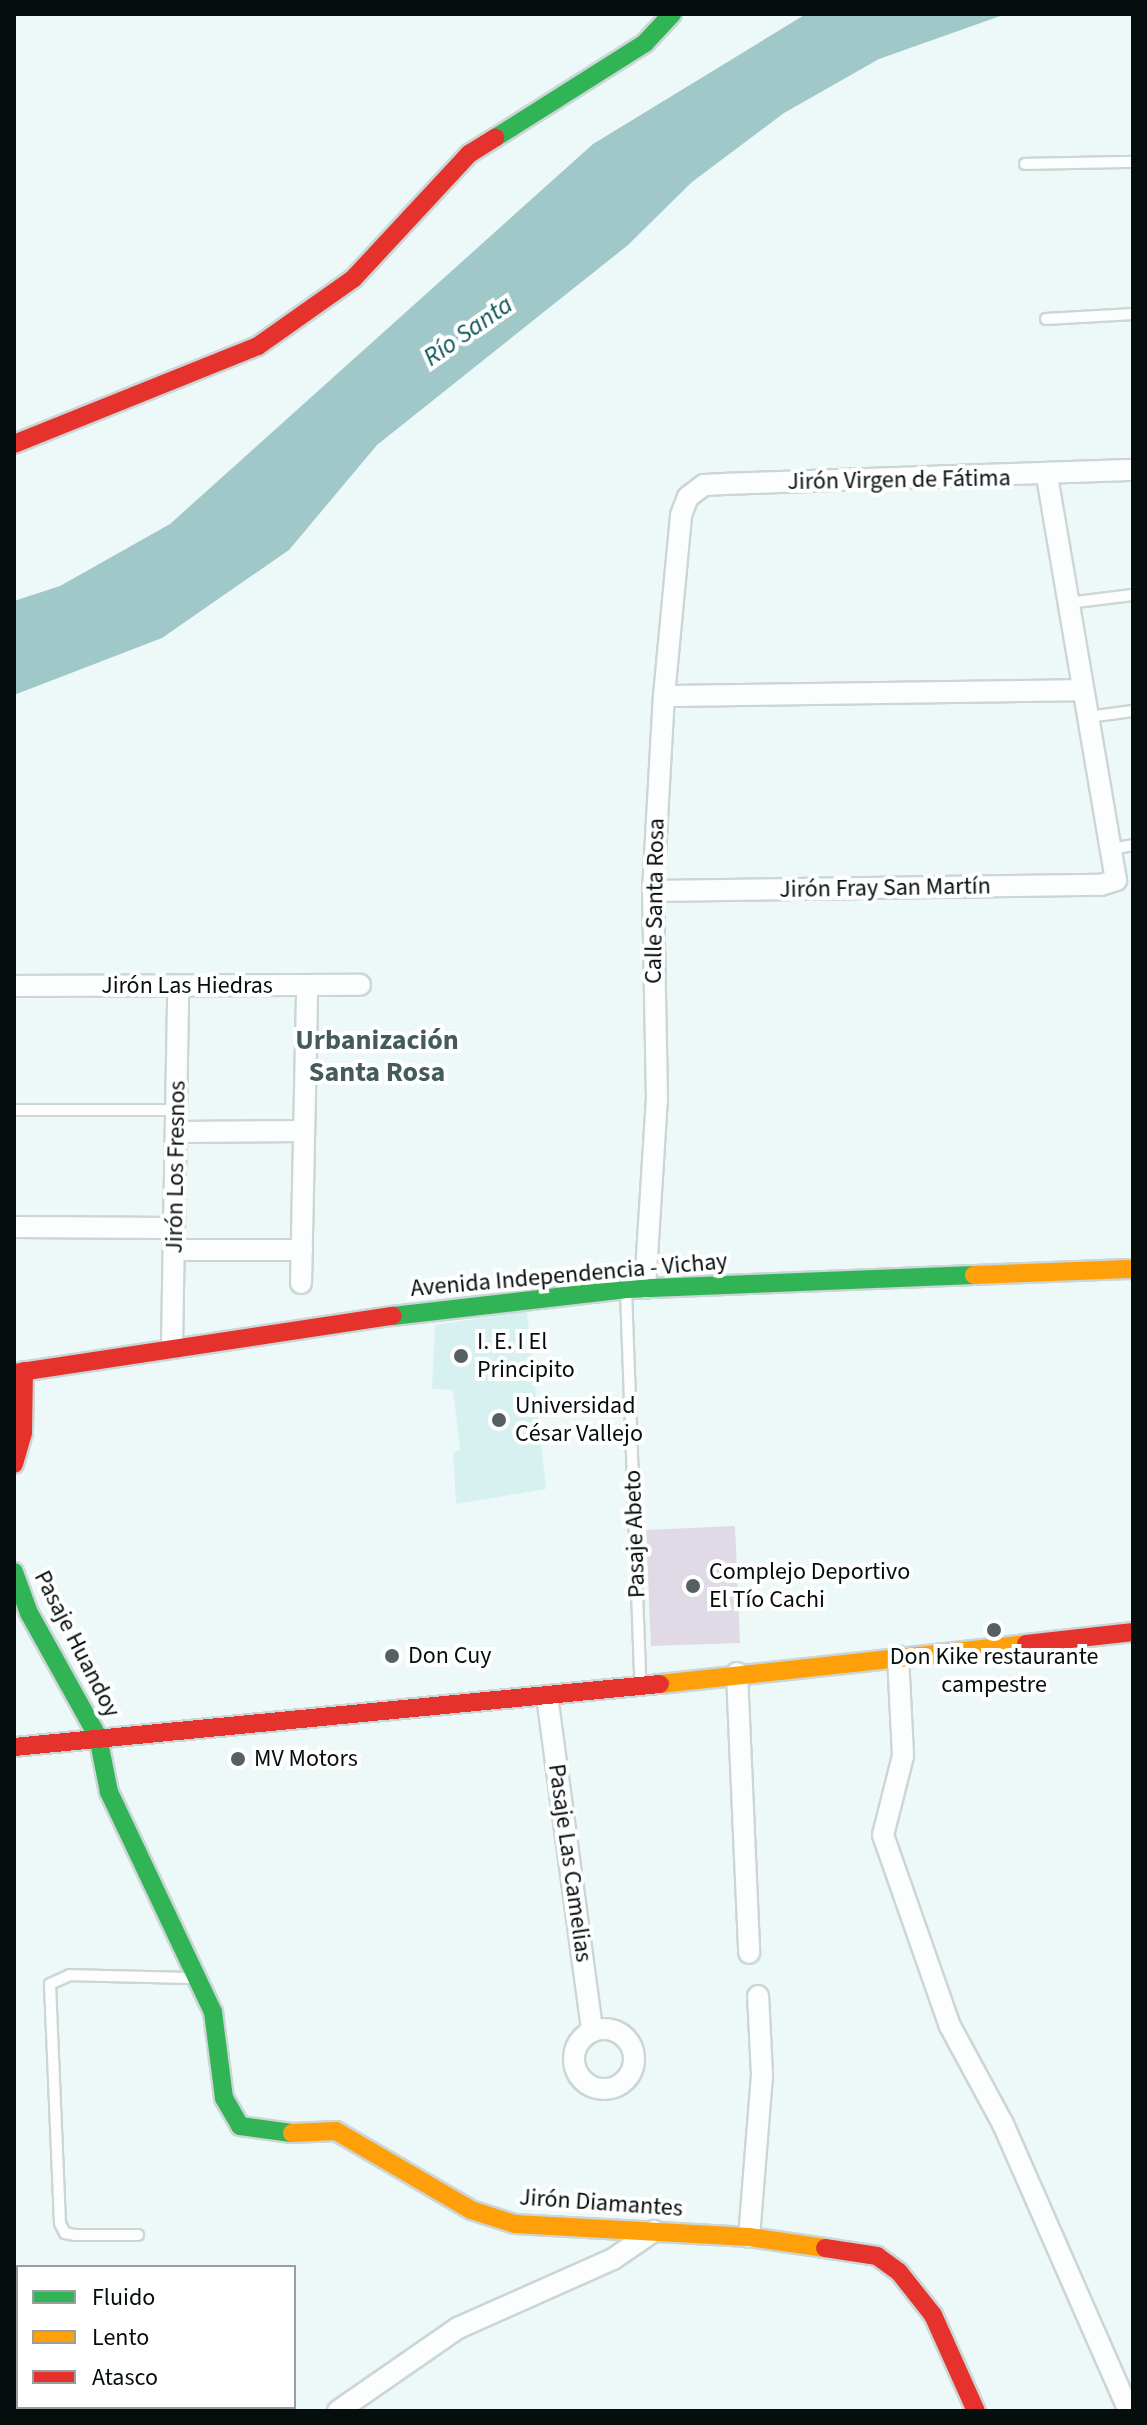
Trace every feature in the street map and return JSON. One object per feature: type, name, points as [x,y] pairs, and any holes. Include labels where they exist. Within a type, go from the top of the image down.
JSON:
[{"type":"main road","points":[[14,444],[258,346],[353,279],[469,154],[645,43],[672,14]]},
{"type":"main road","name":"Avenida Independencia - Vichay","points":[[19,1372],[172,1346],[636,1289],[1133,1269]]},
{"type":"main road","points":[[14,1464],[23,1432],[19,1372]]},
{"type":"main road","name":"Pasaje Huandoy","points":[[14,1572],[29,1613],[98,1737]]},
{"type":"main road","points":[[14,1747],[547,1696],[1133,1632]]},
{"type":"main road","name":"Jirón Diamantes","points":[[98,1737],[109,1792],[213,2012],[224,2098],[240,2126],[278,2134],[336,2131],[471,2210],[515,2224],[749,2237],[854,2250],[877,2256],[899,2272],[933,2315],[976,2411]]},
{"type":"street","name":"Jirón Virgen de Fátima","points":[[681,515],[688,497],[704,485],[1047,476],[1133,470]]},
{"type":"street","points":[[1047,476],[1111,849]]},
{"type":"street","name":"Calle Santa Rosa","points":[[636,1289],[657,1099],[653,891],[664,696],[681,515]]},
{"type":"street","points":[[664,696],[1082,690]]},
{"type":"street","name":"Jirón Fray San Martín","points":[[653,891],[1101,885],[1116,880],[1111,849]]},
{"type":"street","name":"Jirón Las Hiedras","points":[[14,986],[360,985]]},
{"type":"street","points":[[301,1283],[307,986]]},
{"type":"street","name":"Jirón Los Fresnos","points":[[172,1346],[178,987]]},
{"type":"street","points":[[177,1132],[303,1131]]},
{"type":"street","points":[[14,1227],[174,1228]]},
{"type":"street","points":[[174,1250],[302,1250]]},
{"type":"street","points":[[898,1656],[903,1756],[883,1835],[950,2026],[1003,2124],[1129,2411]]},
{"type":"street","points":[[737,1673],[749,1953]]},
{"type":"street","name":"Pasaje Las Camelias","points":[[547,1696],[592,2031]]},
{"type":"street","points":[[749,2237],[762,2074],[758,1996]]},
{"type":"street","points":[[338,2411],[458,2328],[613,2259],[654,2231]]},
{"type":"lane","points":[[1025,164],[1133,162]]},
{"type":"lane","points":[[1046,319],[1133,314]]},
{"type":"lane","points":[[1068,603],[1133,595]]},
{"type":"lane","points":[[1088,717],[1133,711]]},
{"type":"lane","points":[[1111,849],[1133,845]]},
{"type":"lane","points":[[14,1110],[177,1110]]},
{"type":"lane","name":"Pasaje Abeto","points":[[636,1289],[631,1431],[640,1684]]},
{"type":"lane","points":[[138,2235],[75,2235],[65,2233],[60,2223],[50,1984],[70,1975],[197,1978]]},
{"type":"path","points":[[546,1430],[631,1431]]},
{"type":"shaded area","points":[[527,1311],[546,1489],[456,1504],[453,1452],[460,1450],[453,1390],[432,1389],[435,1325]]},
{"type":"shaded area","name":"Complejo Deportivo El Tío Cachi","points":[[735,1526],[740,1643],[651,1646],[646,1530]]},
{"type":"water","name":"Río Santa","points":[[806,14],[1006,14],[879,59],[784,113],[692,182],[628,245],[377,445],[289,550],[162,638],[14,695],[14,601],[60,586],[170,524],[593,144]]},
{"type":"traffic: fast","points":[[495,138],[645,43],[672,14]]},
{"type":"traffic: fast","points":[[393,1316],[626,1289],[974,1275]]},
{"type":"traffic: fast","points":[[14,1572],[29,1613],[98,1737],[109,1792],[213,2012],[224,2098],[240,2126],[292,2133]]},
{"type":"traffic: slow","points":[[974,1275],[1133,1269]]},
{"type":"traffic: slow","points":[[660,1684],[1026,1644]]},
{"type":"traffic: slow","points":[[292,2133],[336,2131],[471,2210],[515,2224],[749,2237],[825,2248]]},
{"type":"traffic: jam","points":[[14,444],[258,346],[353,279],[469,154],[495,138]]},
{"type":"traffic: jam","points":[[14,1373],[393,1316]]},
{"type":"traffic: jam","points":[[14,1464],[23,1432],[24,1371]]},
{"type":"traffic: jam","points":[[1026,1644],[1133,1632]]},
{"type":"traffic: jam","points":[[14,1747],[660,1684]]},
{"type":"traffic: jam","points":[[825,2248],[877,2256],[899,2272],[933,2315],[976,2411]]},
{"type":"place","name":"I. E. I El Principito","points":[[461,1356]]},
{"type":"place","name":"Universidad César Vallejo","points":[[499,1420]]},
{"type":"place","name":"Complejo Deportivo El Tío Cachi","points":[[693,1586]]},
{"type":"place","name":"Don Kike restaurante campestre","points":[[994,1630]]},
{"type":"place","name":"Don Cuy","points":[[392,1656]]},
{"type":"place","name":"MV Motors","points":[[238,1759]]},
{"type":"district","name":"Urbanización Santa Rosa","points":[[377,1056]]}]
